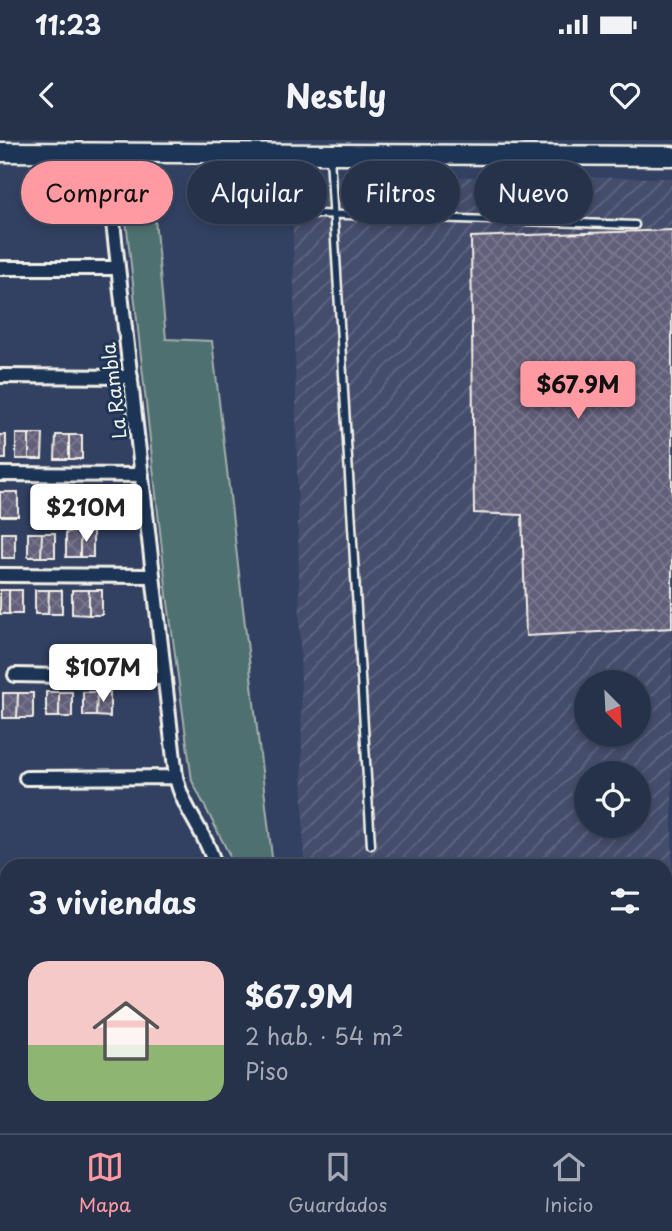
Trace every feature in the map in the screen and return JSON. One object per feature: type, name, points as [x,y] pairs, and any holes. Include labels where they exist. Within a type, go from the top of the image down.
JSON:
[{"type":"main road","points":[[0,152],[330,154],[612,148],[672,156]]},
{"type":"street","name":"La Rambla","points":[[105,152],[176,777],[183,801],[206,840],[213,859]]},
{"type":"street","points":[[0,268],[118,268]]},
{"type":"street","points":[[0,376],[131,377]]},
{"type":"street","points":[[0,474],[142,475]]},
{"type":"street","points":[[0,575],[153,576]]},
{"type":"street","points":[[15,675],[165,678]]},
{"type":"street","points":[[26,778],[176,777]]},
{"type":"lane","points":[[330,154],[371,845]]},
{"type":"lane","points":[[327,214],[635,225]]},
{"type":"shaded area","points":[[327,176],[341,176],[341,224],[460,224],[460,177],[474,177],[474,224],[593,224],[593,178],[672,178],[672,859],[304,859],[293,224],[327,224]]},
{"type":"green space","points":[[126,224],[155,224],[166,339],[212,341],[272,859],[229,859],[192,781],[167,595]]},
{"type":"building","points":[[672,230],[672,628],[526,636],[522,515],[474,513],[471,237]]},
{"type":"building","points":[[16,434],[29,434],[29,459],[16,459]]},
{"type":"building","points":[[29,434],[43,434],[42,459],[29,459]]},
{"type":"building","points":[[0,435],[6,435],[6,459],[0,459]]},
{"type":"building","points":[[56,435],[69,435],[69,459],[55,459]]},
{"type":"building","points":[[69,435],[82,435],[82,459],[69,459]]},
{"type":"building","points":[[0,492],[18,492],[18,516],[0,516]]},
{"type":"building","points":[[66,532],[80,532],[80,557],[66,557]]},
{"type":"building","points":[[80,532],[93,532],[93,557],[80,557]]},
{"type":"building","points":[[2,533],[15,533],[15,558],[2,558]]},
{"type":"building","points":[[28,533],[42,533],[41,557],[28,557]]},
{"type":"building","points":[[42,533],[55,533],[55,557],[41,557]]},
{"type":"building","points":[[0,590],[9,590],[9,614],[0,614]]},
{"type":"building","points":[[9,590],[22,590],[22,614],[9,614]]},
{"type":"building","points":[[35,590],[49,590],[48,614],[35,614]]},
{"type":"building","points":[[49,590],[62,590],[62,614],[48,614]]},
{"type":"building","points":[[72,590],[89,590],[89,615],[72,614]]},
{"type":"building","points":[[89,590],[102,590],[102,615],[89,615]]},
{"type":"building","points":[[46,692],[59,692],[59,717],[46,717]]},
{"type":"building","points":[[59,692],[72,692],[72,717],[59,717]]},
{"type":"building","points":[[83,692],[97,692],[96,716],[83,716]]},
{"type":"building","points":[[97,692],[110,692],[110,717],[96,716]]},
{"type":"building","points":[[3,693],[18,693],[17,718],[3,718]]},
{"type":"building","points":[[18,693],[33,693],[33,718],[17,718]]}]
